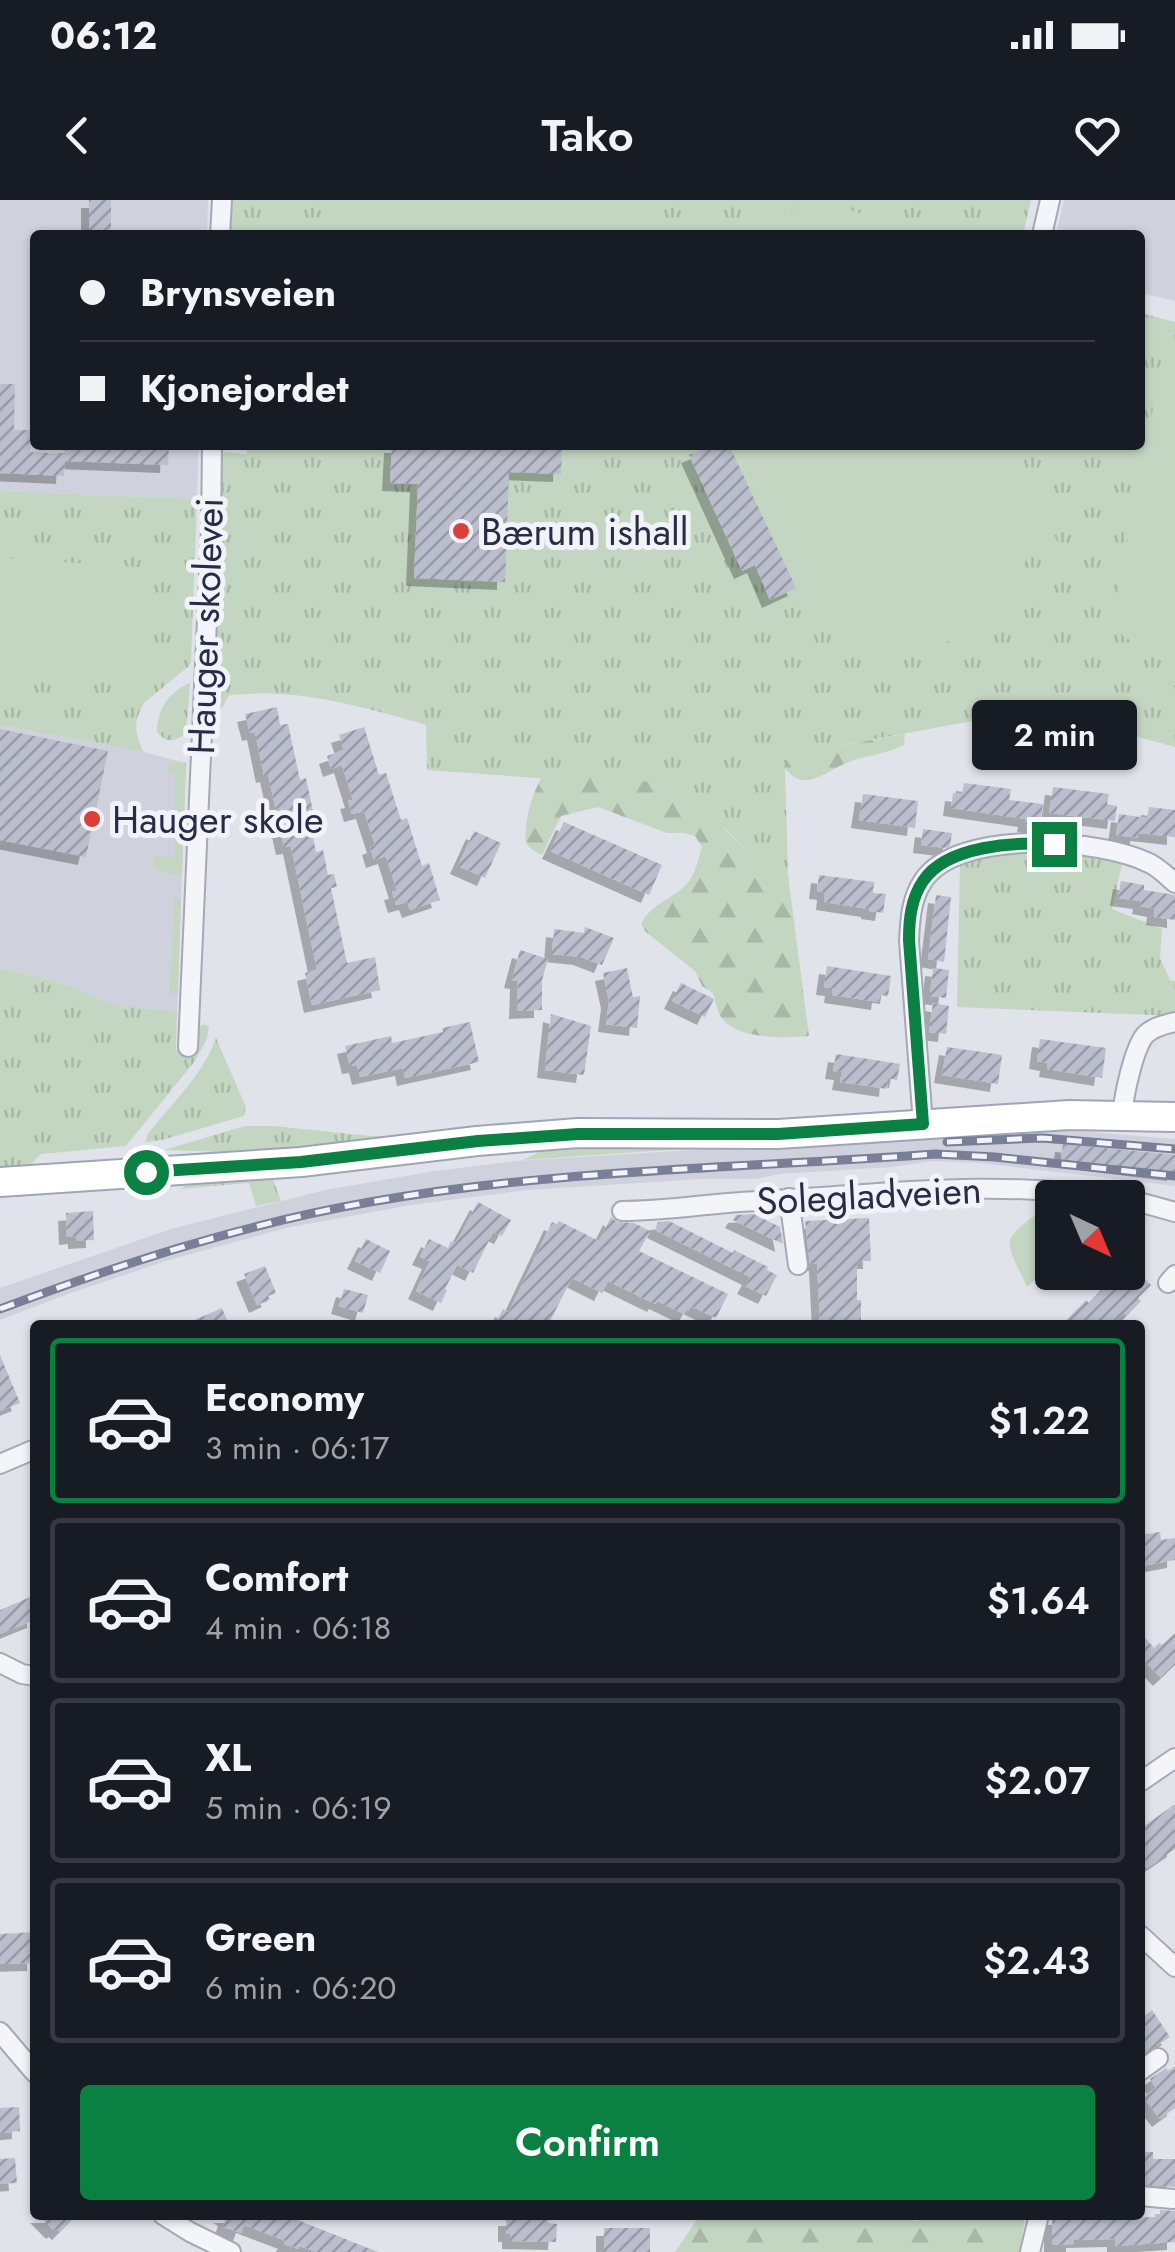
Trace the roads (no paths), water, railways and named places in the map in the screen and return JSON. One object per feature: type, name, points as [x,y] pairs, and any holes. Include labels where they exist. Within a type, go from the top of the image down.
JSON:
[{"type":"main road","points":[[0,1182],[301,1162],[560,1134],[778,1134],[1052,1116],[1175,1117]]},
{"type":"street","points":[[220,230],[222,200]]},
{"type":"street","points":[[1043,230],[1050,200]]},
{"type":"street","name":"Hauger skolevei","points":[[188,1047],[212,450]]},
{"type":"street","points":[[923,1124],[909,940],[910,914],[928,874],[971,851],[1029,842],[1100,848],[1149,863],[1175,884]]},
{"type":"street","points":[[1122,1115],[1132,1070],[1146,1035],[1175,1022]]},
{"type":"street","name":"Solegladveien","points":[[622,1211],[937,1188],[1035,1189]]},
{"type":"street","points":[[789,1198],[798,1265]]},
{"type":"street","points":[[1145,1204],[1175,1212]]},
{"type":"street","points":[[0,1464],[30,1451]]},
{"type":"street","points":[[0,1663],[30,1675]]},
{"type":"street","points":[[1145,1779],[1175,1758]]},
{"type":"street","points":[[1145,1940],[1175,1966]]},
{"type":"street","points":[[0,2032],[30,2068]]},
{"type":"street","points":[[1145,2068],[1158,2058]]},
{"type":"street","points":[[1145,2196],[1173,2199]]},
{"type":"street","points":[[170,2220],[232,2252]]},
{"type":"street","points":[[1030,2252],[1038,2220]]},
{"type":"railway","points":[[947,1142],[1042,1138],[1175,1149]]},
{"type":"railway","points":[[0,1309],[137,1261],[276,1222],[370,1202],[510,1183],[935,1154],[1175,1176]]},
{"type":"place","name":"Bærum ishall","points":[[461,531]]},
{"type":"place","name":"Hauger skole","points":[[92,819]]}]
